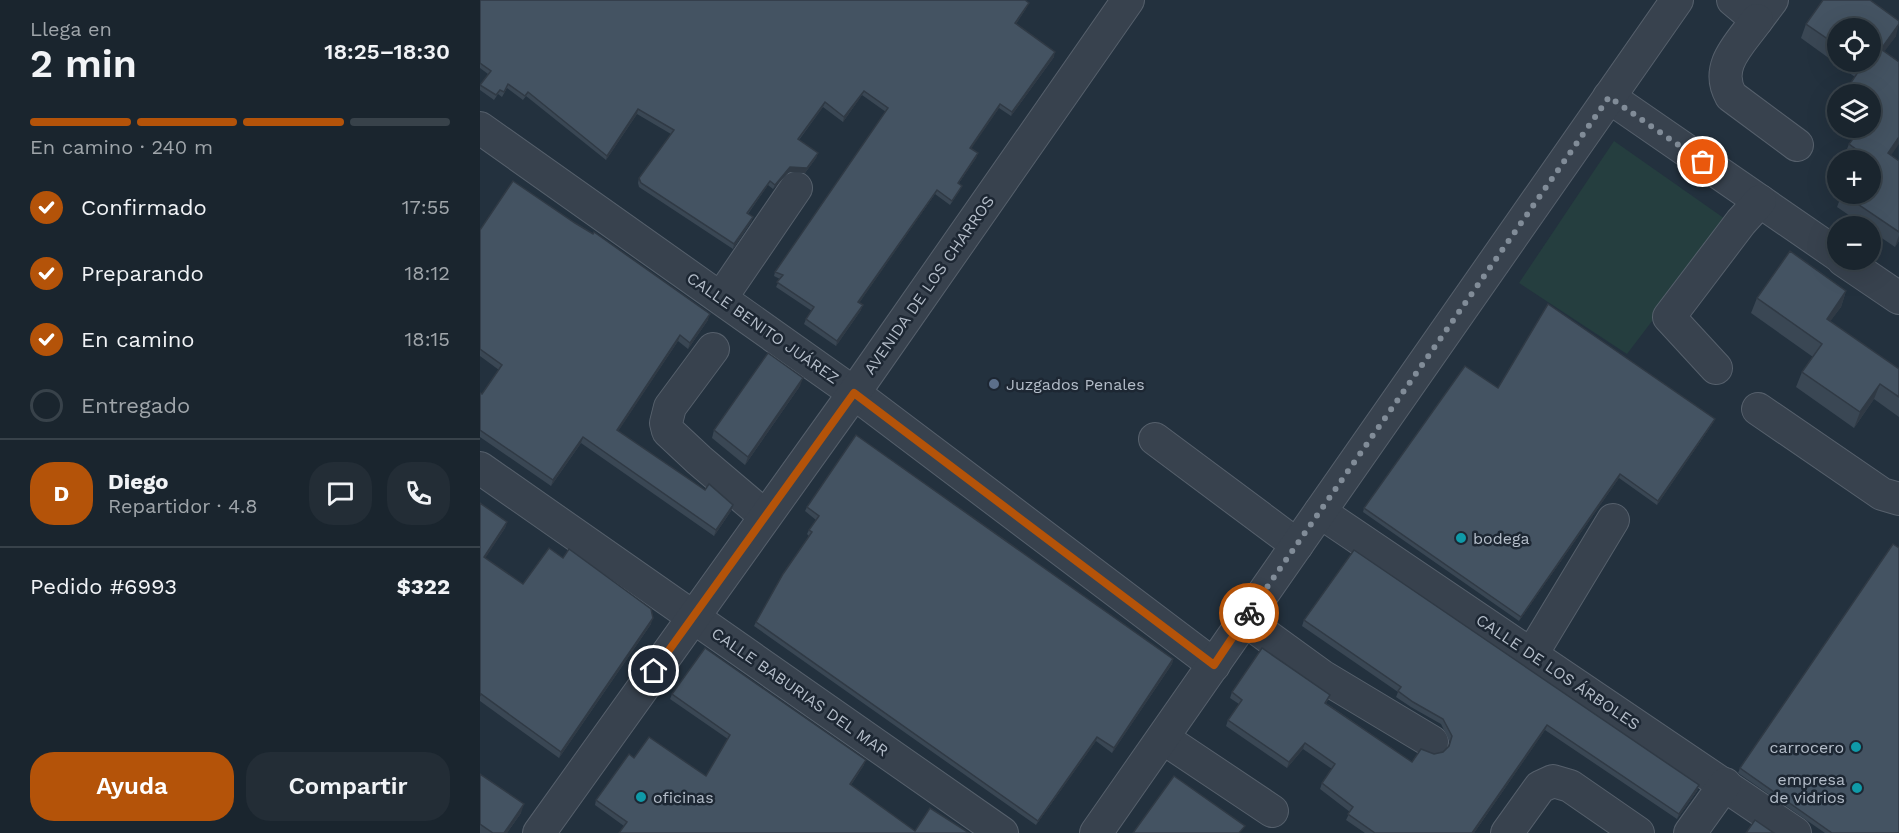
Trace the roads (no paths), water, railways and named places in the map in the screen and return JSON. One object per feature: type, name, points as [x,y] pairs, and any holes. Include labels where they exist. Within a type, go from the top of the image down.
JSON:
[{"type":"street","name":"AVENIDA DE LOS CHARROS","points":[[539,833],[854,393],[1128,0]]},
{"type":"street","points":[[1096,833],[1677,0]]},
{"type":"street","points":[[1732,0],[1764,10],[1728,62],[1724,73],[1725,85],[1731,96],[1797,145]]},
{"type":"street","points":[[1609,97],[1827,247]]},
{"type":"street","name":"CALLE BENITO JUÁREZ","points":[[480,128],[854,393],[1214,665]]},
{"type":"street","points":[[721,298],[796,188]]},
{"type":"street","points":[[1716,368],[1669,316],[1741,222],[1760,201]]},
{"type":"street","points":[[1858,270],[1899,298]]},
{"type":"street","points":[[713,349],[670,407],[666,416],[668,430],[765,516]]},
{"type":"street","points":[[1758,409],[1881,494],[1899,499]]},
{"type":"street","points":[[1155,439],[1297,544]]},
{"type":"street","name":"CALLE BABURIAS DEL MAR","points":[[480,468],[1002,833]]},
{"type":"street","name":"CALLE DE LOS ÁRBOLES","points":[[1320,512],[1795,833]]},
{"type":"street","points":[[1532,654],[1613,520]]},
{"type":"street","points":[[1245,620],[1322,676],[1432,742]]},
{"type":"street","points":[[1163,738],[1272,811]]},
{"type":"street","points":[[1510,832],[1540,788],[1553,781],[1570,786],[1638,833]]},
{"type":"street","points":[[1690,833],[1725,784]]},
{"type":"place","name":"Juzgados Penales","points":[[994,384]]},
{"type":"place","name":"bodega","points":[[1461,538]]},
{"type":"place","name":"carrocero","points":[[1856,747]]},
{"type":"place","name":"empresa de vidrios","points":[[1857,788]]},
{"type":"place","name":"oficinas","points":[[641,797]]}]
